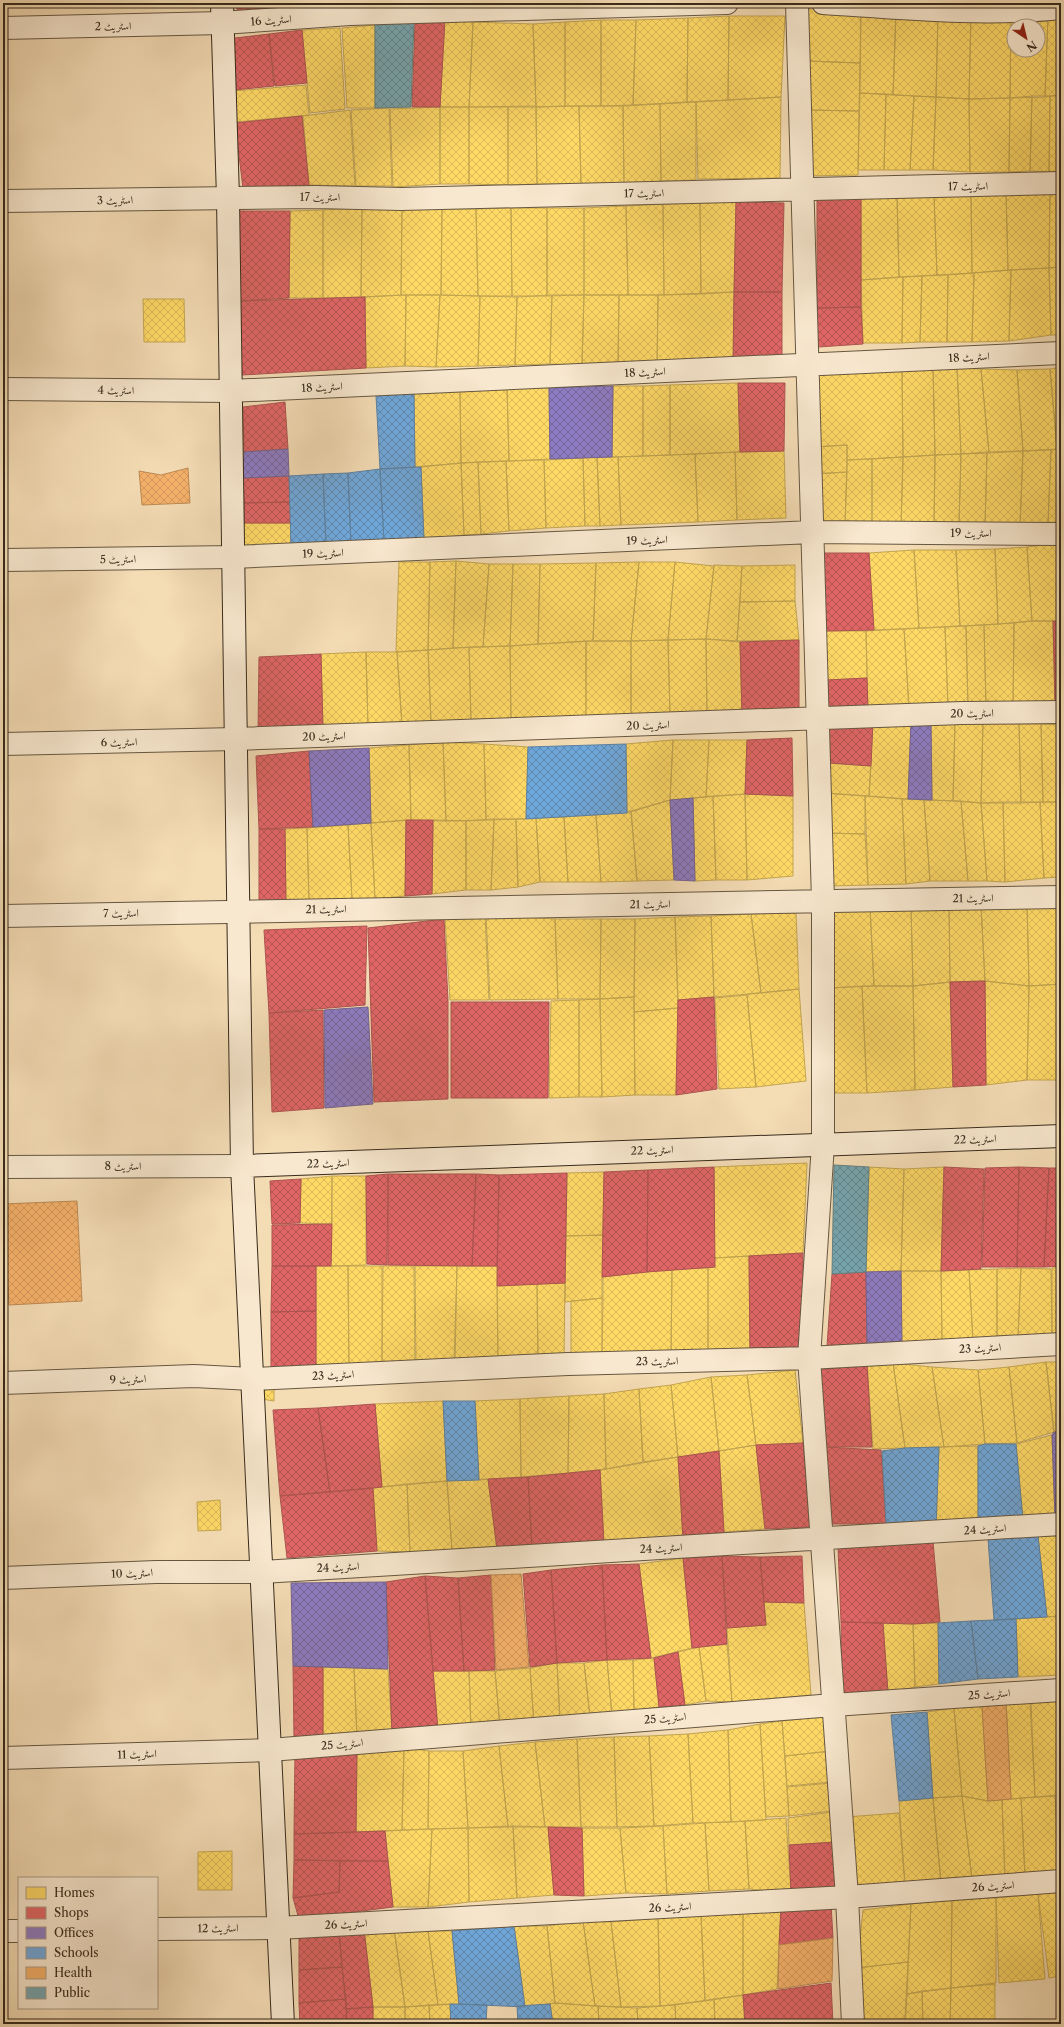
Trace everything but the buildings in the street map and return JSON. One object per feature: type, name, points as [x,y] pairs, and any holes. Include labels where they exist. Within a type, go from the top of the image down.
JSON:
[{"type":"street","name":"اسٹریٹ 16","points":[[222,13],[350,14],[727,3]]},
{"type":"street","points":[[797,3],[823,900],[823,1144],[810,1358],[821,1539],[847,1897],[853,2024]]},
{"type":"street","points":[[823,3],[869,7],[990,10],[1061,8]]},
{"type":"street","name":"اسٹریٹ 2","points":[[3,28],[222,13]]},
{"type":"street","points":[[222,13],[228,198],[242,1166],[283,2024]]},
{"type":"street","name":"اسٹریٹ 17","points":[[228,198],[316,197],[401,199],[1061,183]]},
{"type":"street","name":"اسٹریٹ 3","points":[[3,201],[228,198]]},
{"type":"street","name":"اسٹریٹ 18","points":[[230,391],[1061,353]]},
{"type":"street","name":"اسٹریٹ 4","points":[[3,389],[230,391]]},
{"type":"street","name":"اسٹریٹ 19","points":[[233,557],[812,532],[1061,534]]},
{"type":"street","name":"اسٹریٹ 5","points":[[3,560],[233,557]]},
{"type":"street","name":"اسٹریٹ 20","points":[[236,739],[962,713],[1061,712]]},
{"type":"street","name":"اسٹریٹ 6","points":[[3,744],[236,739]]},
{"type":"street","name":"اسٹریٹ 21","points":[[238,911],[1061,897]]},
{"type":"street","name":"اسٹریٹ 7","points":[[3,916],[238,911]]},
{"type":"street","name":"اسٹریٹ 22","points":[[242,1166],[1061,1136]]},
{"type":"street","name":"اسٹریٹ 8","points":[[3,1167],[242,1166]]},
{"type":"street","name":"اسٹریٹ 23","points":[[252,1379],[568,1364],[810,1358],[1061,1344]]},
{"type":"street","name":"اسٹریٹ 9","points":[[3,1383],[194,1376],[252,1379]]},
{"type":"street","name":"اسٹریٹ 24","points":[[262,1572],[1061,1524]]},
{"type":"street","name":"اسٹریٹ 10","points":[[3,1578],[156,1572],[262,1572]]},
{"type":"street","name":"اسٹریٹ 25","points":[[270,1750],[833,1705],[1061,1690]]},
{"type":"street","name":"اسٹریٹ 11","points":[[3,1758],[270,1750]]},
{"type":"street","name":"اسٹریٹ 26","points":[[278,1928],[847,1897],[1061,1881]]},
{"type":"street","name":"اسٹریٹ 12","points":[[158,1929],[278,1928]]},
{"type":"street","points":[[3,1931],[18,1931]]}]
